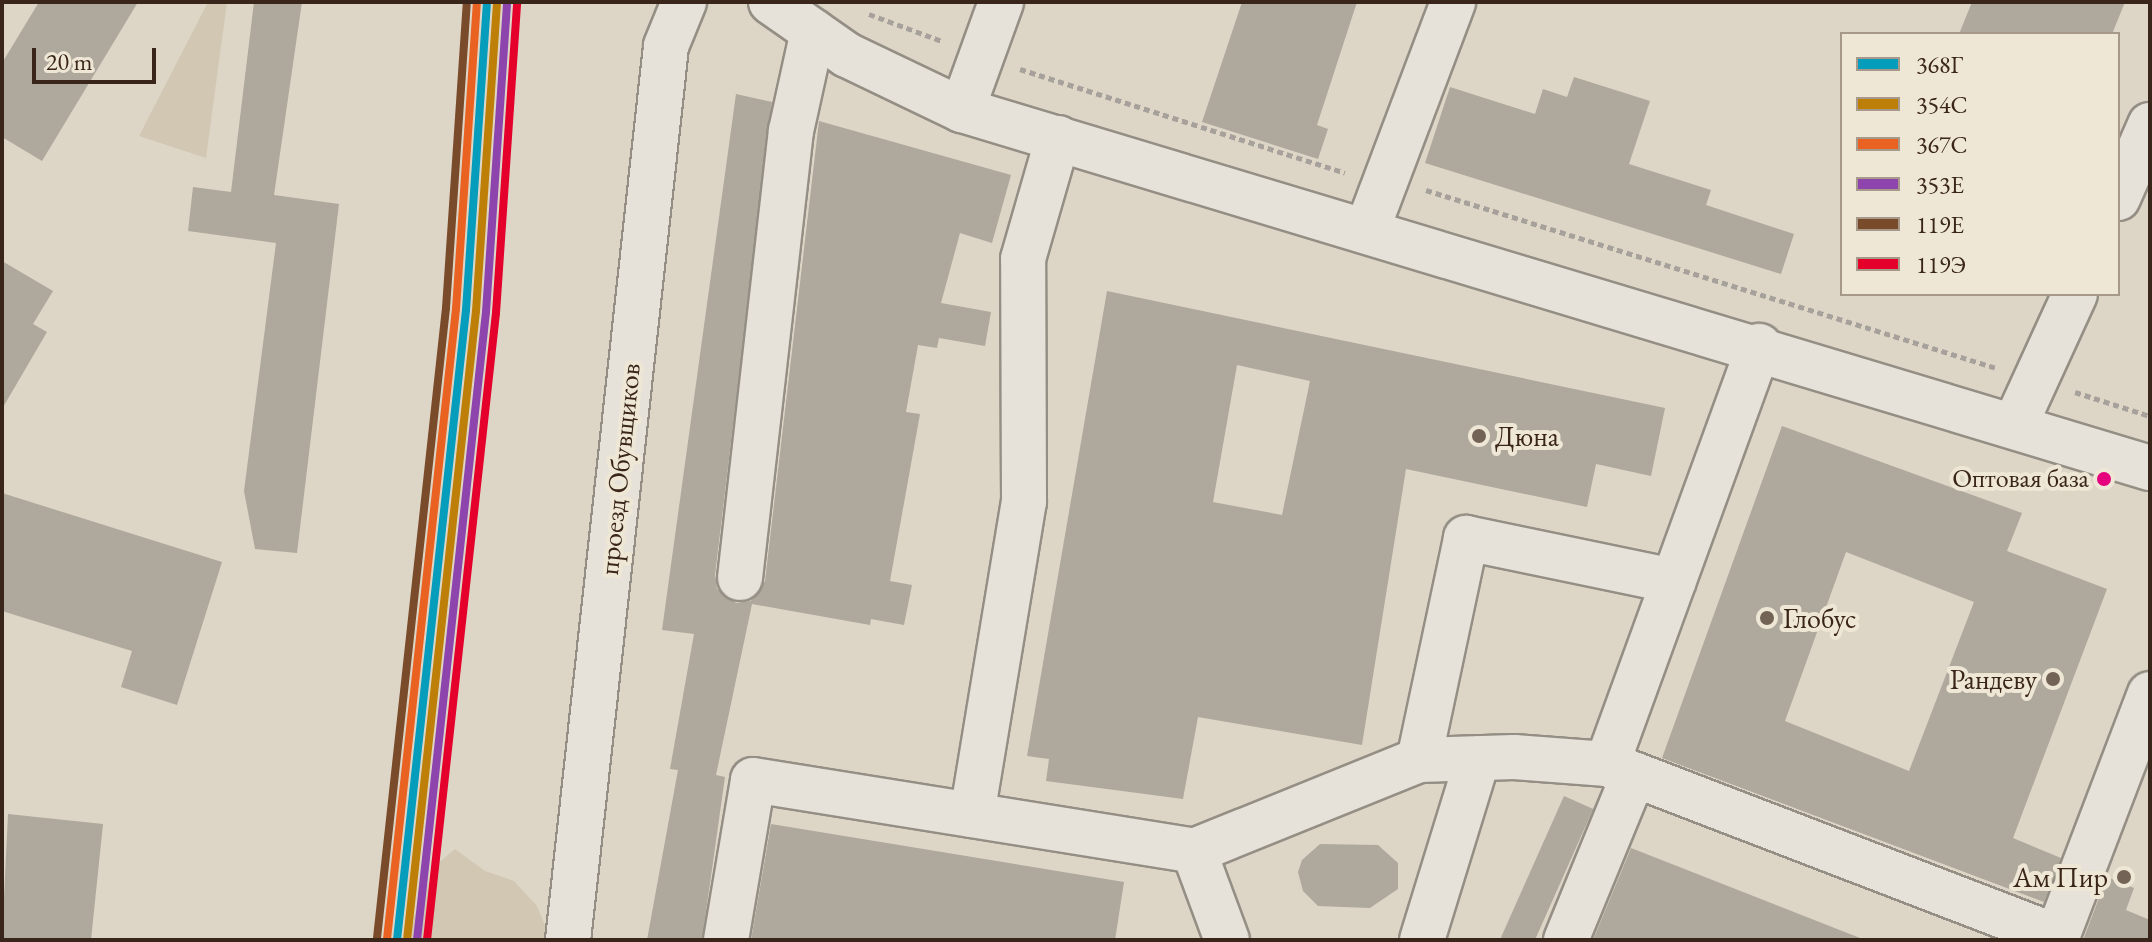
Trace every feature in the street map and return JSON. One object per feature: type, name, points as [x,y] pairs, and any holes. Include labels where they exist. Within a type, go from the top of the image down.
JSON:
[{"type":"street","name":"проезд Обувщиков","points":[[568,940],[666,46],[684,2]]},
{"type":"street","points":[[771,2],[847,55],[962,110],[1759,346],[2150,468]]},
{"type":"street","points":[[962,110],[1001,2]]},
{"type":"street","points":[[1367,230],[1453,2]]},
{"type":"street","points":[[740,578],[791,131],[813,31]]},
{"type":"street","points":[[2120,193],[2150,125]]},
{"type":"street","points":[[972,815],[1024,502],[1023,259],[1058,138]]},
{"type":"street","points":[[2015,425],[2074,296]]},
{"type":"street","points":[[1566,940],[1620,769],[1674,581],[1759,346]]},
{"type":"street","points":[[1419,760],[1466,538],[1674,581]]},
{"type":"street","points":[[726,940],[753,780],[1194,851],[1419,760],[1478,758],[1620,769],[2056,938],[2150,694]]},
{"type":"street","points":[[1422,940],[1478,758]]},
{"type":"street","points":[[1194,851],[1227,940]]},
{"type":"path","points":[[860,8],[981,56],[1320,168],[1443,194],[2150,416]]},
{"type":"shaded area","points":[[208,2],[227,2],[206,158],[139,136]]},
{"type":"shaded area","points":[[455,849],[485,871],[514,881],[537,906],[551,940],[412,940],[410,926],[436,865]]},
{"type":"building","points":[[39,2],[138,2],[42,161],[2,137],[2,63]]},
{"type":"building","points":[[254,2],[302,2],[274,195],[339,204],[297,553],[255,549],[244,491],[276,243],[188,231],[193,187],[231,192]]},
{"type":"building","points":[[1242,2],[1357,2],[1317,125],[1328,129],[1318,159],[1202,122]]},
{"type":"building","points":[[1972,2],[2125,2],[2113,32],[1960,32]]},
{"type":"building","points":[[1574,77],[1650,101],[1629,164],[1711,190],[1706,205],[1794,234],[1781,274],[1425,163],[1450,87],[1535,114],[1543,89],[1567,97]]},
{"type":"building","points":[[736,94],[772,102],[715,575],[717,589],[736,603],[751,601],[765,581],[819,121],[1011,175],[992,243],[960,233],[941,303],[991,312],[985,346],[939,338],[937,348],[918,345],[906,412],[920,414],[890,581],[912,585],[904,625],[871,619],[870,625],[752,604],[716,775],[725,777],[702,940],[647,940],[678,770],[670,769],[694,634],[662,630]]},
{"type":"building","points":[[2,261],[53,291],[33,324],[47,332],[2,409]]},
{"type":"building","points":[[1107,291],[1665,408],[1651,476],[1596,464],[1587,507],[1406,469],[1362,745],[1198,717],[1183,799],[1046,781],[1049,759],[1027,756]],"holes":[[[1237,365],[1310,381],[1282,515],[1213,502]]]},
{"type":"building","points":[[1782,426],[2022,513],[2007,551],[2107,589],[2013,838],[2061,858],[2044,902],[1662,758]],"holes":[[[1846,552],[1974,602],[1909,771],[1785,721]]]},
{"type":"building","points":[[2,493],[222,562],[177,705],[121,687],[132,651],[2,611]]},
{"type":"building","points":[[1564,796],[1593,809],[1535,940],[1501,938]]},
{"type":"building","points":[[8,814],[103,824],[91,940],[2,940]]},
{"type":"building","points":[[771,824],[1124,882],[1115,940],[751,940]]},
{"type":"building","points":[[1320,844],[1378,845],[1398,863],[1398,889],[1370,908],[1318,906],[1303,891],[1298,872],[1302,860]]},
{"type":"building","points":[[1631,848],[1860,938],[1593,940]]},
{"type":"building","points":[[2107,877],[2134,888],[2126,910],[2150,920],[2150,940],[2083,940]]},
{"type":"transit line","name":"119Е","points":[[377,938],[446,308],[467,2]]},
{"type":"transit line","name":"367С","points":[[387,939],[456,309],[477,2]]},
{"type":"transit line","name":"368Г","points":[[397,940],[466,310],[487,2]]},
{"type":"transit line","name":"354С","points":[[407,940],[476,311],[497,3]]},
{"type":"transit line","name":"353Е","points":[[417,940],[486,312],[507,3]]},
{"type":"transit line","name":"119Э","points":[[427,940],[496,313],[517,4]]},
{"type":"place","name":"Дюна","points":[[1479,436]]},
{"type":"place","name":"Оптовая база","points":[[2104,479]]},
{"type":"place","name":"Глобус","points":[[1767,618]]},
{"type":"place","name":"Рандеву","points":[[2053,679]]},
{"type":"place","name":"Ам Пир","points":[[2124,877]]}]
